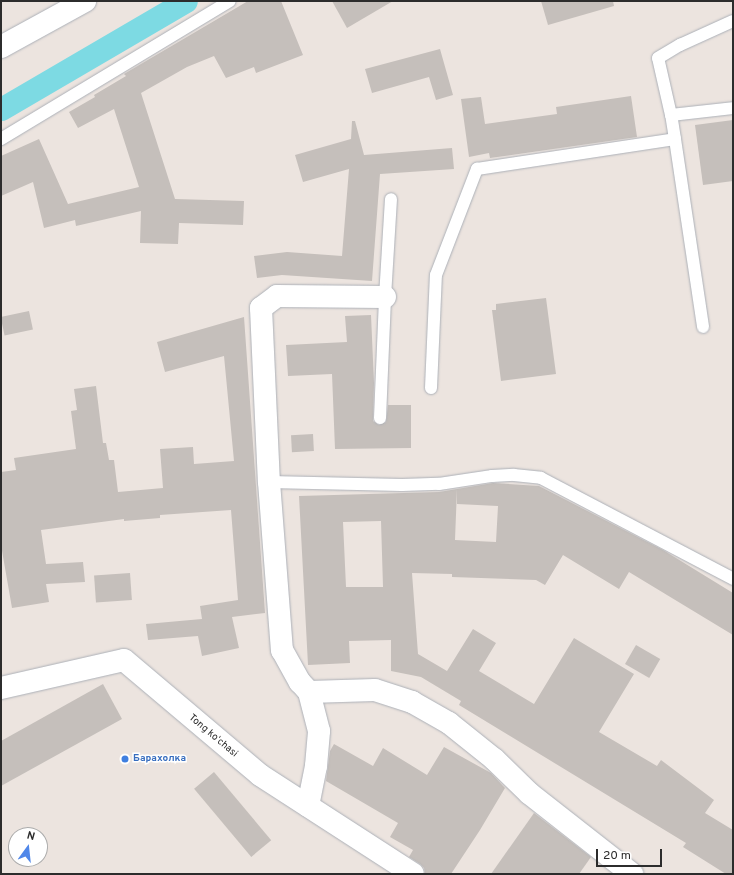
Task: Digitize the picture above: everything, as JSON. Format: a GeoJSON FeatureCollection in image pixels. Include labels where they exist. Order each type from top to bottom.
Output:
{"type":"FeatureCollection","features":[{"type":"Feature","properties":{"kind":"street"},"geometry":{"type":"LineString","coordinates":[[1,47],[84,1]]}},
{"type":"Feature","properties":{"kind":"street"},"geometry":{"type":"LineString","coordinates":[[308,806],[316,766],[320,731],[308,692],[300,682],[282,650],[269,482],[261,308],[277,296],[385,297]]}},
{"type":"Feature","properties":{"kind":"street","name":"Tong koʻchasi"},"geometry":{"type":"LineString","coordinates":[[1,688],[124,660],[260,775],[413,874]]}},
{"type":"Feature","properties":{"kind":"street"},"geometry":{"type":"LineString","coordinates":[[308,692],[375,690],[412,702],[449,723],[494,759],[530,794],[622,871]]}},
{"type":"Feature","properties":{"kind":"lane"},"geometry":{"type":"LineString","coordinates":[[1,139],[230,1]]}},
{"type":"Feature","properties":{"kind":"lane"},"geometry":{"type":"LineString","coordinates":[[703,327],[671,116],[658,58],[680,45],[733,21]]}},
{"type":"Feature","properties":{"kind":"lane"},"geometry":{"type":"LineString","coordinates":[[671,116],[733,108]]}},
{"type":"Feature","properties":{"kind":"lane"},"geometry":{"type":"LineString","coordinates":[[431,388],[436,275],[477,169],[674,139]]}},
{"type":"Feature","properties":{"kind":"lane"},"geometry":{"type":"LineString","coordinates":[[380,418],[391,199]]}},
{"type":"Feature","properties":{"kind":"lane"},"geometry":{"type":"LineString","coordinates":[[269,482],[402,485],[439,484],[492,476],[514,475],[541,478],[733,579]]}},
{"type":"Feature","properties":{"kind":"building"},"geometry":{"type":"Polygon","coordinates":[[[248,1],[281,1],[303,55],[256,73],[254,67],[226,78],[214,56],[187,67],[141,93],[175,199],[244,201],[243,225],[179,223],[178,244],[140,243],[141,211],[76,226],[75,220],[44,228],[33,182],[1,196],[1,156],[39,139],[68,204],[139,187],[114,109],[78,128],[69,112],[95,97],[94,95],[126,76],[124,74],[248,1]]]}},
{"type":"Feature","properties":{"kind":"building"},"geometry":{"type":"Polygon","coordinates":[[[332,1],[393,1],[347,28],[332,1]]]}},
{"type":"Feature","properties":{"kind":"building"},"geometry":{"type":"Polygon","coordinates":[[[541,1],[613,1],[614,6],[548,25],[541,1]]]}},
{"type":"Feature","properties":{"kind":"building"},"geometry":{"type":"Polygon","coordinates":[[[440,49],[453,95],[436,100],[429,77],[372,93],[365,69],[440,49]]]}},
{"type":"Feature","properties":{"kind":"building"},"geometry":{"type":"Polygon","coordinates":[[[631,96],[637,137],[490,158],[489,153],[469,157],[461,99],[481,97],[485,124],[557,114],[556,107],[631,96]]]}},
{"type":"Feature","properties":{"kind":"building"},"geometry":{"type":"Polygon","coordinates":[[[733,120],[733,181],[703,185],[695,125],[733,120]]]}},
{"type":"Feature","properties":{"kind":"building"},"geometry":{"type":"Polygon","coordinates":[[[352,121],[355,121],[364,155],[452,148],[454,169],[380,174],[372,281],[282,275],[257,278],[254,256],[287,252],[342,256],[349,169],[303,182],[295,155],[351,139],[352,121]]]}},
{"type":"Feature","properties":{"kind":"building"},"geometry":{"type":"Polygon","coordinates":[[[546,298],[556,374],[501,381],[492,310],[496,310],[496,304],[546,298]]]}},
{"type":"Feature","properties":{"kind":"building"},"geometry":{"type":"Polygon","coordinates":[[[29,311],[33,330],[5,336],[1,317],[29,311]]]}},
{"type":"Feature","properties":{"kind":"building"},"geometry":{"type":"Polygon","coordinates":[[[371,315],[374,383],[373,421],[379,425],[386,422],[388,405],[411,405],[411,448],[335,449],[332,374],[288,376],[286,345],[347,342],[345,316],[371,315]]]}},
{"type":"Feature","properties":{"kind":"building"},"geometry":{"type":"Polygon","coordinates":[[[244,317],[265,613],[232,617],[239,648],[202,656],[198,636],[148,640],[146,624],[202,619],[200,606],[238,600],[231,510],[160,515],[160,518],[124,521],[124,519],[41,530],[46,564],[83,562],[85,582],[46,584],[49,602],[12,608],[1,545],[1,472],[16,470],[14,458],[76,449],[71,411],[77,410],[74,389],[96,386],[103,443],[106,443],[109,460],[114,460],[118,492],[163,488],[160,449],[193,447],[194,464],[234,461],[224,356],[165,372],[157,342],[244,317]]]}},
{"type":"Feature","properties":{"kind":"building"},"geometry":{"type":"Polygon","coordinates":[[[313,434],[314,451],[292,452],[291,435],[313,434]]]}},
{"type":"Feature","properties":{"kind":"building"},"geometry":{"type":"Polygon","coordinates":[[[493,483],[539,486],[663,550],[733,593],[733,635],[629,572],[619,589],[563,555],[545,585],[536,580],[452,577],[452,574],[412,573],[418,654],[447,671],[473,629],[496,643],[479,671],[534,704],[574,638],[634,674],[599,732],[657,766],[661,760],[714,800],[705,813],[733,830],[733,874],[726,874],[683,847],[686,843],[459,705],[461,701],[421,677],[391,671],[391,640],[349,641],[350,663],[308,665],[299,496],[439,492],[457,489],[493,483]],[[457,489],[455,540],[496,542],[498,506],[457,504],[457,489]],[[381,521],[343,522],[346,587],[383,587],[381,521]]]}},
{"type":"Feature","properties":{"kind":"building"},"geometry":{"type":"Polygon","coordinates":[[[130,573],[132,600],[96,602],[94,576],[130,573]]]}},
{"type":"Feature","properties":{"kind":"building"},"geometry":{"type":"Polygon","coordinates":[[[636,645],[660,659],[649,678],[625,664],[636,645]]]}},
{"type":"Feature","properties":{"kind":"building"},"geometry":{"type":"Polygon","coordinates":[[[103,684],[122,719],[1,786],[1,741],[103,684]]]}},
{"type":"Feature","properties":{"kind":"building"},"geometry":{"type":"Polygon","coordinates":[[[334,744],[373,766],[383,748],[427,775],[444,747],[491,773],[505,788],[451,874],[425,874],[424,868],[409,857],[413,850],[390,837],[398,823],[326,781],[330,751],[334,744]]]}},
{"type":"Feature","properties":{"kind":"building"},"geometry":{"type":"Polygon","coordinates":[[[214,772],[271,840],[251,857],[194,789],[214,772]]]}},
{"type":"Feature","properties":{"kind":"building"},"geometry":{"type":"Polygon","coordinates":[[[534,813],[591,857],[579,874],[491,874],[534,813]]]}},
{"type":"Feature","properties":{"kind":"waterway"},"geometry":{"type":"LineString","coordinates":[[1,109],[186,1]]}},
{"type":"Feature","properties":{"kind":"place","name":"Барахолка"},"geometry":{"type":"Point","coordinates":[125,759]}}]}
